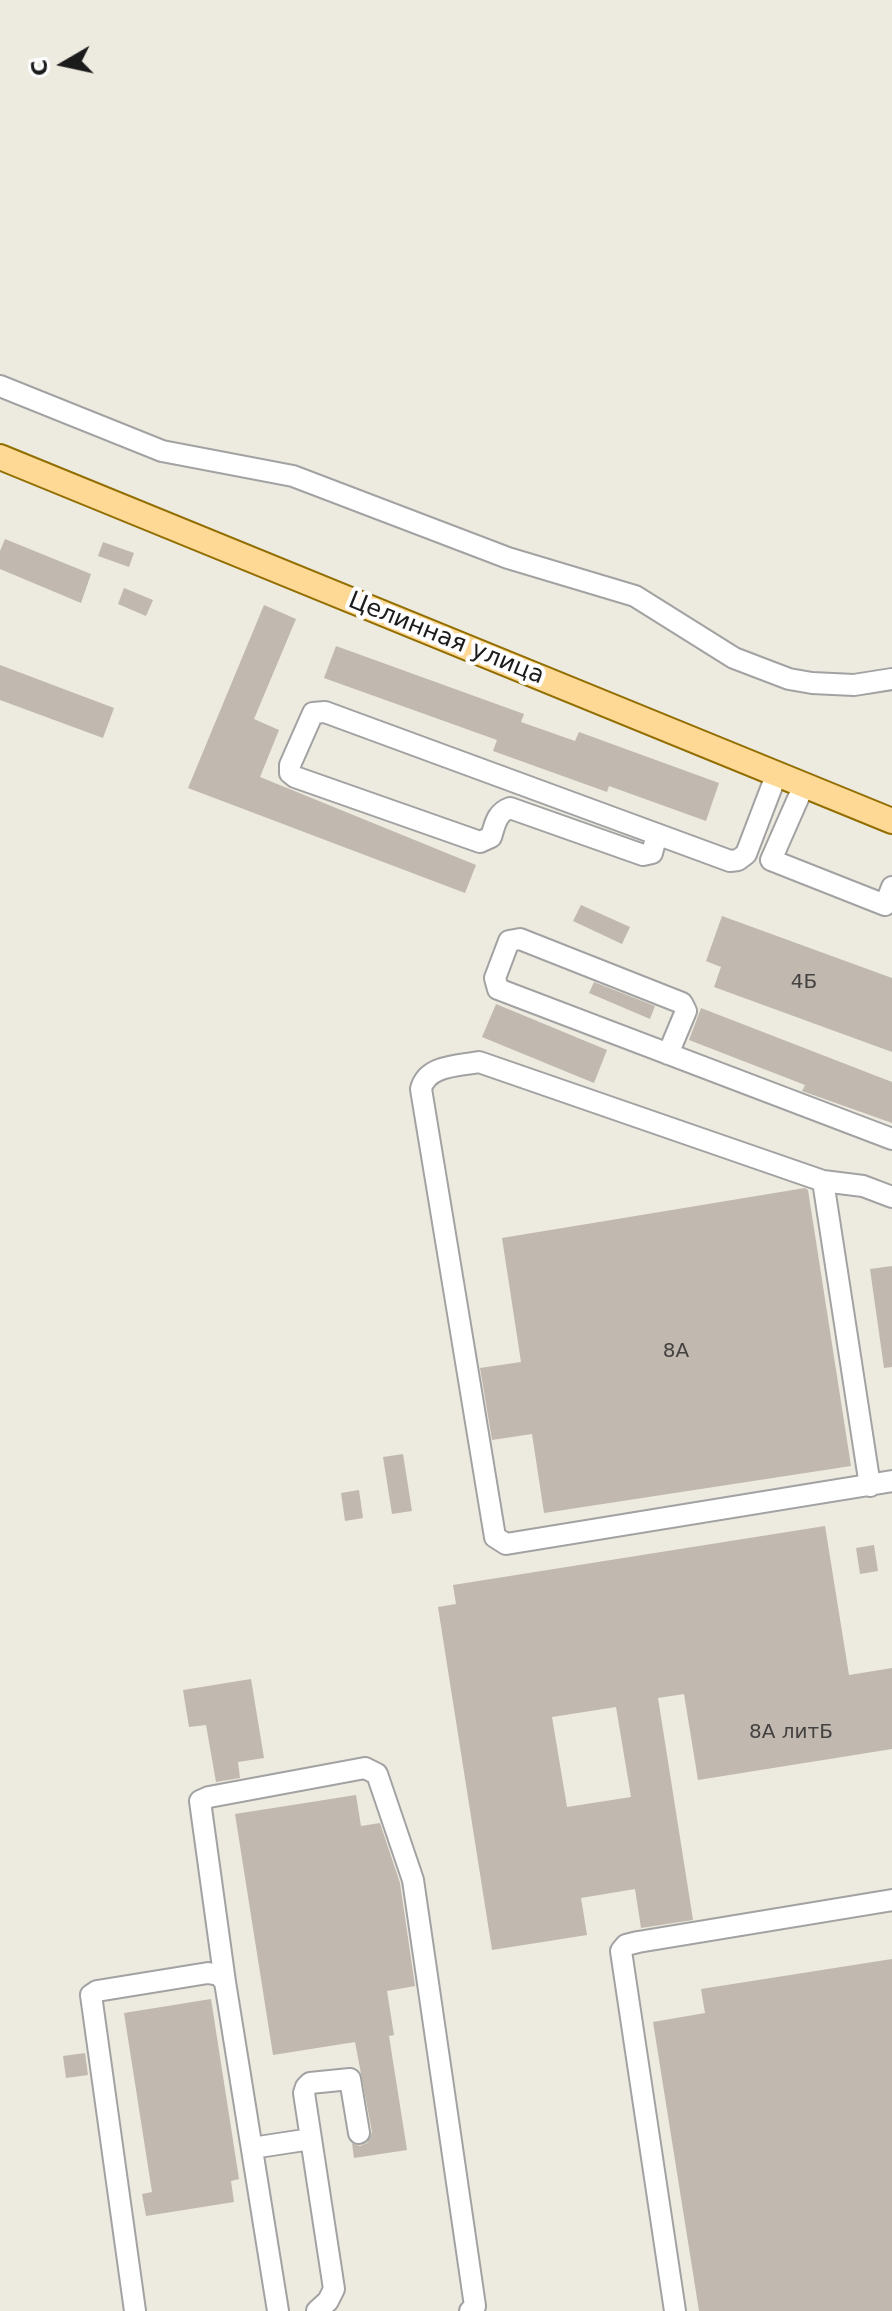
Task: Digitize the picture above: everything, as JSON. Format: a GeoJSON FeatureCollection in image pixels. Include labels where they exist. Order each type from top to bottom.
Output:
{"type":"FeatureCollection","features":[{"type":"Feature","properties":{"kind":"main road","name":"Целинная улица"},"geometry":{"type":"LineString","coordinates":[[0,457],[892,821]]}},
{"type":"Feature","properties":{"kind":"lane"},"geometry":{"type":"LineString","coordinates":[[0,386],[162,451],[293,476],[508,558],[635,596],[734,658],[789,679],[854,685],[892,679]]}},
{"type":"Feature","properties":{"kind":"lane"},"geometry":{"type":"LineString","coordinates":[[657,834],[652,853],[643,855],[510,808],[498,817],[491,837],[480,842],[295,777],[290,773],[290,765],[313,713],[325,712],[657,834],[730,861],[746,854],[777,773]]}},
{"type":"Feature","properties":{"kind":"lane"},"geometry":{"type":"LineString","coordinates":[[804,785],[771,860],[885,905],[892,887]]}},
{"type":"Feature","properties":{"kind":"lane"},"geometry":{"type":"LineString","coordinates":[[668,1054],[686,1011],[682,1003],[520,939],[509,941],[495,978],[498,989],[668,1054],[892,1139]]}},
{"type":"Feature","properties":{"kind":"lane"},"geometry":{"type":"LineString","coordinates":[[892,1197],[863,1186],[823,1181],[479,1062],[433,1071],[422,1083],[495,1537],[506,1544],[892,1481]]}},
{"type":"Feature","properties":{"kind":"lane"},"geometry":{"type":"LineString","coordinates":[[823,1181],[870,1486]]}},
{"type":"Feature","properties":{"kind":"lane"},"geometry":{"type":"LineString","coordinates":[[278,2311],[225,1982],[200,1801],[365,1768],[377,1774],[413,1880],[475,2306],[470,2311]]}},
{"type":"Feature","properties":{"kind":"lane"},"geometry":{"type":"LineString","coordinates":[[675,2311],[621,1951],[626,1945],[638,1942],[892,1900]]}},
{"type":"Feature","properties":{"kind":"lane"},"geometry":{"type":"LineString","coordinates":[[135,2311],[91,1995],[106,1989],[208,1973],[219,1975],[225,1982]]}},
{"type":"Feature","properties":{"kind":"lane"},"geometry":{"type":"LineString","coordinates":[[317,2311],[328,2301],[334,2289],[306,2087],[310,2083],[350,2079],[359,2133]]}},
{"type":"Feature","properties":{"kind":"lane"},"geometry":{"type":"LineString","coordinates":[[252,2148],[311,2139]]}},
{"type":"Feature","properties":{"kind":"building"},"geometry":{"type":"Polygon","coordinates":[[[5,539],[91,574],[81,603],[0,569],[0,551],[5,539]]]}},
{"type":"Feature","properties":{"kind":"building"},"geometry":{"type":"Polygon","coordinates":[[[103,542],[134,553],[129,567],[98,556],[103,542]]]}},
{"type":"Feature","properties":{"kind":"building"},"geometry":{"type":"Polygon","coordinates":[[[124,588],[153,600],[146,616],[118,604],[124,588]]]}},
{"type":"Feature","properties":{"kind":"building"},"geometry":{"type":"Polygon","coordinates":[[[264,605],[296,619],[254,719],[279,730],[260,777],[476,865],[465,893],[188,788],[264,605]]]}},
{"type":"Feature","properties":{"kind":"building"},"geometry":{"type":"Polygon","coordinates":[[[336,646],[524,714],[521,722],[575,741],[579,732],[719,783],[706,821],[609,786],[607,792],[493,751],[497,740],[324,678],[336,646]]]}},
{"type":"Feature","properties":{"kind":"building"},"geometry":{"type":"Polygon","coordinates":[[[0,665],[114,708],[103,738],[0,700],[0,665]]]}},
{"type":"Feature","properties":{"kind":"building"},"geometry":{"type":"Polygon","coordinates":[[[581,905],[630,927],[622,944],[573,921],[581,905]]]}},
{"type":"Feature","properties":{"kind":"building"},"geometry":{"type":"Polygon","coordinates":[[[722,916],[892,978],[892,1052],[714,987],[721,967],[706,961],[722,916]]]}},
{"type":"Feature","properties":{"kind":"building"},"geometry":{"type":"Polygon","coordinates":[[[594,982],[655,1006],[650,1019],[589,993],[594,982]]]}},
{"type":"Feature","properties":{"kind":"building"},"geometry":{"type":"Polygon","coordinates":[[[496,1004],[607,1050],[594,1083],[482,1037],[496,1004]]]}},
{"type":"Feature","properties":{"kind":"building"},"geometry":{"type":"Polygon","coordinates":[[[701,1008],[892,1082],[892,1123],[802,1091],[805,1085],[689,1040],[701,1008]]]}},
{"type":"Feature","properties":{"kind":"building"},"geometry":{"type":"Polygon","coordinates":[[[805,1188],[808,1190],[851,1466],[544,1513],[532,1434],[492,1440],[480,1368],[521,1362],[502,1238],[805,1188]]]}},
{"type":"Feature","properties":{"kind":"building"},"geometry":{"type":"Polygon","coordinates":[[[892,1266],[892,1367],[884,1368],[870,1269],[892,1266]]]}},
{"type":"Feature","properties":{"kind":"building"},"geometry":{"type":"Polygon","coordinates":[[[403,1454],[412,1511],[392,1514],[383,1457],[403,1454]]]}},
{"type":"Feature","properties":{"kind":"building"},"geometry":{"type":"Polygon","coordinates":[[[359,1490],[363,1518],[345,1521],[341,1493],[359,1490]]]}},
{"type":"Feature","properties":{"kind":"building"},"geometry":{"type":"Polygon","coordinates":[[[825,1526],[849,1675],[892,1668],[892,1749],[698,1780],[684,1694],[658,1698],[693,1920],[641,1928],[635,1889],[581,1898],[587,1935],[492,1950],[438,1607],[456,1604],[453,1585],[825,1526]],[[616,1707],[552,1717],[567,1807],[631,1797],[616,1707]]]}},
{"type":"Feature","properties":{"kind":"building"},"geometry":{"type":"Polygon","coordinates":[[[874,1545],[878,1571],[860,1574],[856,1548],[874,1545]]]}},
{"type":"Feature","properties":{"kind":"building"},"geometry":{"type":"Polygon","coordinates":[[[251,1679],[264,1758],[238,1762],[240,1778],[216,1782],[206,1725],[189,1727],[183,1690],[251,1679]]]}},
{"type":"Feature","properties":{"kind":"building"},"geometry":{"type":"Polygon","coordinates":[[[356,1795],[361,1826],[380,1823],[400,1883],[415,1986],[387,1991],[394,2035],[389,2036],[407,2150],[354,2158],[352,2143],[360,2146],[367,2143],[372,2132],[355,2042],[273,2055],[235,1814],[356,1795]]]}},
{"type":"Feature","properties":{"kind":"building"},"geometry":{"type":"Polygon","coordinates":[[[892,1959],[892,2311],[699,2311],[653,2022],[705,2013],[701,1989],[892,1959]]]}},
{"type":"Feature","properties":{"kind":"building"},"geometry":{"type":"Polygon","coordinates":[[[211,1999],[239,2179],[231,2181],[234,2202],[146,2216],[142,2194],[152,2192],[124,2013],[211,1999]]]}},
{"type":"Feature","properties":{"kind":"building"},"geometry":{"type":"Polygon","coordinates":[[[85,2053],[88,2075],[66,2078],[63,2056],[85,2053]]]}}]}
